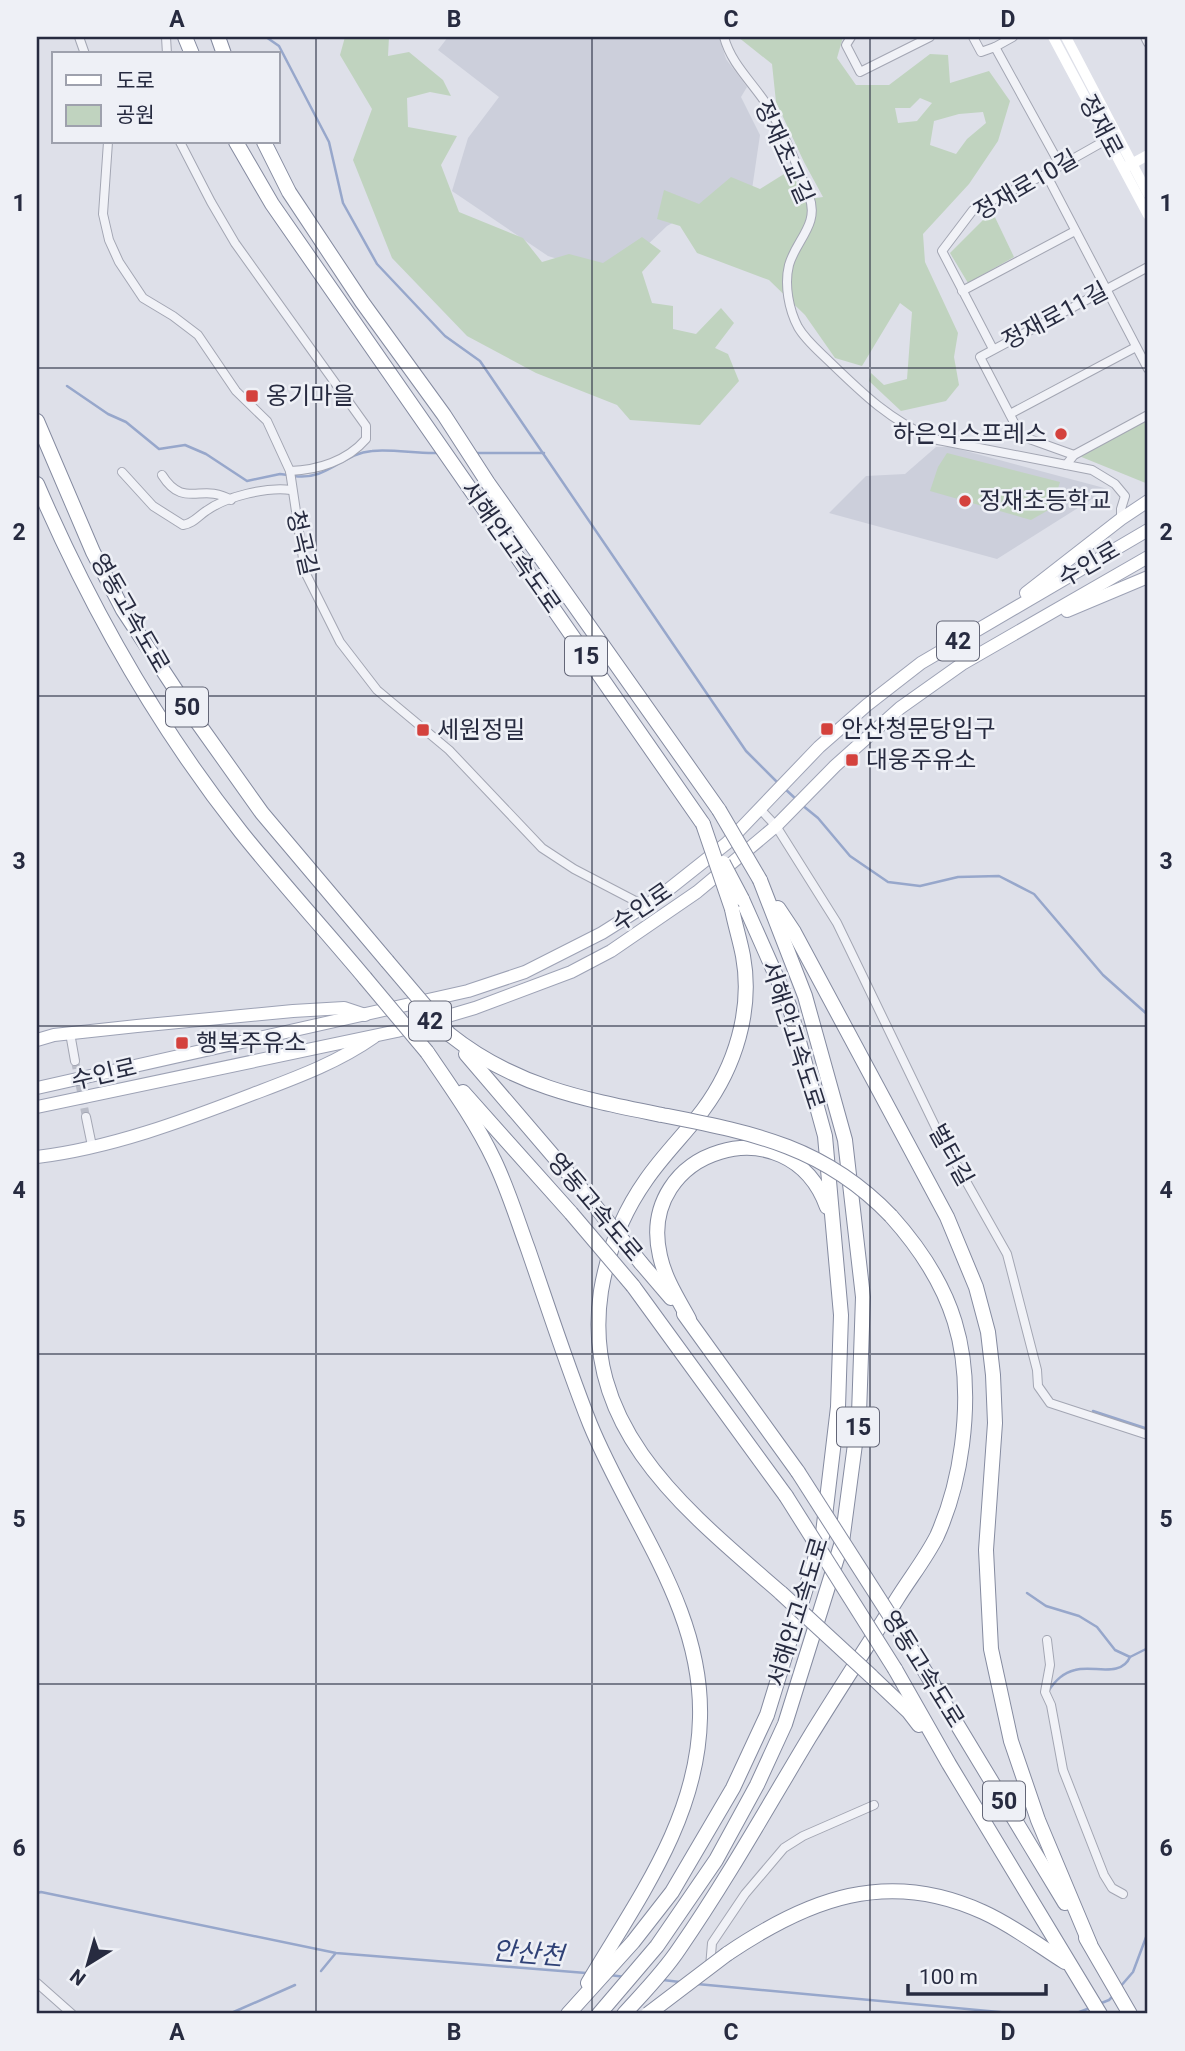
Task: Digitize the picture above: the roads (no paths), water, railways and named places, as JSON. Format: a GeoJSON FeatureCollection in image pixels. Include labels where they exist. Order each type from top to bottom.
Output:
{"type":"FeatureCollection","features":[{"type":"Feature","properties":{"kind":"highway","name":"서해안고속도로"},"geometry":{"type":"LineString","coordinates":[[237,144],[272,204],[703,824],[737,904],[789,1005],[825,1136],[841,1329],[838,1407],[823,1533],[782,1668],[761,1727],[733,1788],[672,1892],[633,1942],[570,2011]]}},
{"type":"Feature","properties":{"kind":"highway","name":"서해안고속도로"},"geometry":{"type":"LineString","coordinates":[[265,144],[289,192],[362,302],[444,415],[488,483],[719,810],[760,880],[805,996],[845,1140],[863,1297],[859,1414],[842,1542],[785,1724],[757,1785],[716,1860],[657,1946],[599,2014]]}},
{"type":"Feature","properties":{"kind":"highway","name":"영동고속도로"},"geometry":{"type":"LineString","coordinates":[[37,421],[93,552],[123,610],[193,716],[262,813],[579,1186],[689,1320],[798,1472],[917,1658],[1130,2014]]}},
{"type":"Feature","properties":{"kind":"highway","name":"영동고속도로"},"geometry":{"type":"LineString","coordinates":[[37,484],[73,563],[167,729],[241,831],[427,1052],[633,1286],[786,1496],[894,1669],[1100,2014]]}},
{"type":"Feature","properties":{"kind":"highway"},"geometry":{"type":"LineString","coordinates":[[760,880],[794,932],[947,1217],[976,1287],[988,1332],[995,1423],[986,1549],[991,1649],[1011,1741],[1038,1820],[1090,1944]]}},
{"type":"Feature","properties":{"kind":"highway"},"geometry":{"type":"LineString","coordinates":[[737,904],[745,982],[743,1017],[734,1052],[711,1098],[647,1178],[622,1218],[606,1265],[598,1310],[598,1337],[607,1386],[629,1437],[643,1460],[694,1515],[909,1712],[949,1765]]}},
{"type":"Feature","properties":{"kind":"highway"},"geometry":{"type":"LineString","coordinates":[[449,1034],[482,1058],[533,1083],[576,1098],[745,1133],[802,1152],[846,1176],[891,1216],[915,1244],[937,1278],[954,1318],[963,1351],[966,1410],[959,1465],[936,1539],[679,1950],[624,2014]]}},
{"type":"Feature","properties":{"kind":"highway"},"geometry":{"type":"LineString","coordinates":[[427,1052],[467,1112],[493,1158],[591,1426],[665,1572],[692,1646],[699,1684],[701,1720],[689,1793],[676,1829],[660,1864],[570,2011]]}},
{"type":"Feature","properties":{"kind":"highway"},"geometry":{"type":"LineString","coordinates":[[689,1320],[663,1267],[657,1223],[673,1184],[697,1161],[728,1148],[755,1148],[777,1153],[799,1166],[814,1182],[833,1223]]}},
{"type":"Feature","properties":{"kind":"highway"},"geometry":{"type":"LineString","coordinates":[[648,2014],[727,1954],[779,1921],[827,1900],[880,1891],[936,1897],[982,1911],[1069,1964]]}},
{"type":"Feature","properties":{"kind":"main road"},"geometry":{"type":"LineString","coordinates":[[988,623],[1148,501]]}},
{"type":"Feature","properties":{"kind":"main road","name":"수인로"},"geometry":{"type":"LineString","coordinates":[[37,1088],[468,991],[525,972],[602,933],[690,874],[727,843],[819,747],[921,663],[1148,530]]}},
{"type":"Feature","properties":{"kind":"main road","name":"수인로"},"geometry":{"type":"LineString","coordinates":[[37,1107],[379,1034],[475,1008],[571,972],[611,951],[696,892],[780,821],[835,766],[900,708],[962,664],[1148,557]]}},
{"type":"Feature","properties":{"kind":"main road"},"geometry":{"type":"LineString","coordinates":[[1030,624],[1148,577]]}},
{"type":"Feature","properties":{"kind":"main road"},"geometry":{"type":"LineString","coordinates":[[37,1040],[70,1033],[293,1011],[344,1008],[365,1015]]}},
{"type":"Feature","properties":{"kind":"main road"},"geometry":{"type":"LineString","coordinates":[[37,1157],[166,1127],[298,1077],[352,1053],[379,1034]]}},
{"type":"Feature","properties":{"kind":"street","name":"정재초교길"},"geometry":{"type":"LineString","coordinates":[[724,37],[733,62],[772,113],[811,199],[812,222],[789,265],[788,296],[799,330],[874,405],[912,430],[933,439],[1092,470],[1115,484],[1125,496],[1121,519]]}},
{"type":"Feature","properties":{"kind":"street"},"geometry":{"type":"LineString","coordinates":[[851,37],[846,45],[860,72],[930,37]]}},
{"type":"Feature","properties":{"kind":"street"},"geometry":{"type":"LineString","coordinates":[[973,37],[981,52],[1013,37]]}},
{"type":"Feature","properties":{"kind":"street","name":"정재로"},"geometry":{"type":"LineString","coordinates":[[1053,37],[1108,139],[1148,194]]}},
{"type":"Feature","properties":{"kind":"street","name":"정재로"},"geometry":{"type":"LineString","coordinates":[[1066,37],[1128,166],[1148,215]]}},
{"type":"Feature","properties":{"kind":"street"},"geometry":{"type":"LineString","coordinates":[[1145,37],[1148,43]]}},
{"type":"Feature","properties":{"kind":"street"},"geometry":{"type":"LineString","coordinates":[[996,47],[1060,165]]}},
{"type":"Feature","properties":{"kind":"street","name":"정재로10길"},"geometry":{"type":"LineString","coordinates":[[993,349],[942,251],[973,210],[1046,174],[1108,139]]}},
{"type":"Feature","properties":{"kind":"street","name":"청곡길"},"geometry":{"type":"LineString","coordinates":[[108,144],[103,214],[109,240],[143,298],[198,335],[236,391],[267,421],[289,471],[305,572],[340,642],[377,690],[449,750],[542,848],[566,864],[645,906]]}},
{"type":"Feature","properties":{"kind":"street"},"geometry":{"type":"LineString","coordinates":[[181,144],[235,243],[366,426],[366,439],[350,453],[328,465],[289,471]]}},
{"type":"Feature","properties":{"kind":"street"},"geometry":{"type":"LineString","coordinates":[[1128,166],[1148,155]]}},
{"type":"Feature","properties":{"kind":"street"},"geometry":{"type":"LineString","coordinates":[[1046,174],[1148,369]]}},
{"type":"Feature","properties":{"kind":"street"},"geometry":{"type":"LineString","coordinates":[[962,291],[1075,231]]}},
{"type":"Feature","properties":{"kind":"street","name":"정재로11길"},"geometry":{"type":"LineString","coordinates":[[1074,455],[1021,436],[980,357],[1148,267]]}},
{"type":"Feature","properties":{"kind":"street"},"geometry":{"type":"LineString","coordinates":[[1010,414],[1136,347]]}},
{"type":"Feature","properties":{"kind":"street"},"geometry":{"type":"LineString","coordinates":[[1066,465],[1074,455],[1148,415]]}},
{"type":"Feature","properties":{"kind":"street"},"geometry":{"type":"LineString","coordinates":[[122,472],[153,506],[183,525],[195,521],[210,508],[231,500],[266,489],[291,491]]}},
{"type":"Feature","properties":{"kind":"street"},"geometry":{"type":"LineString","coordinates":[[162,475],[170,486],[182,493],[210,492],[231,500]]}},
{"type":"Feature","properties":{"kind":"street","name":"벌터길"},"geometry":{"type":"LineString","coordinates":[[764,804],[780,821],[836,923],[936,1128],[1007,1254],[1037,1370],[1038,1387],[1050,1403],[1148,1435]]}},
{"type":"Feature","properties":{"kind":"street"},"geometry":{"type":"LineString","coordinates":[[70,1033],[75,1061]]}},
{"type":"Feature","properties":{"kind":"street"},"geometry":{"type":"LineString","coordinates":[[86,1117],[92,1146]]}},
{"type":"Feature","properties":{"kind":"street"},"geometry":{"type":"LineString","coordinates":[[1047,1640],[1050,1665],[1045,1692],[1051,1705],[1063,1770],[1104,1875],[1112,1888],[1123,1894]]}},
{"type":"Feature","properties":{"kind":"street"},"geometry":{"type":"LineString","coordinates":[[710,1970],[712,1943],[745,1894],[784,1848],[803,1836],[874,1805]]}},
{"type":"Feature","properties":{"kind":"street"},"geometry":{"type":"LineString","coordinates":[[37,1983],[72,2014]]}},
{"type":"Feature","properties":{"kind":"waterway"},"geometry":{"type":"LineString","coordinates":[[266,37],[279,46],[329,142],[343,203],[377,264],[445,336],[480,361],[746,751],[779,784]]}},
{"type":"Feature","properties":{"kind":"waterway"},"geometry":{"type":"LineString","coordinates":[[67,386],[108,414],[126,422],[159,449],[185,445],[206,454],[247,481],[280,474],[288,475]]}},
{"type":"Feature","properties":{"kind":"waterway"},"geometry":{"type":"LineString","coordinates":[[294,476],[326,471],[352,456],[372,451],[439,453]]}},
{"type":"Feature","properties":{"kind":"waterway"},"geometry":{"type":"LineString","coordinates":[[474,453],[544,453]]}},
{"type":"Feature","properties":{"kind":"waterway"},"geometry":{"type":"LineString","coordinates":[[784,788],[797,800]]}},
{"type":"Feature","properties":{"kind":"waterway"},"geometry":{"type":"LineString","coordinates":[[802,805],[818,818],[850,856],[888,882],[920,886],[958,877],[999,876],[1034,894],[1103,975],[1148,1015]]}},
{"type":"Feature","properties":{"kind":"waterway"},"geometry":{"type":"LineString","coordinates":[[1093,1411],[1148,1429]]}},
{"type":"Feature","properties":{"kind":"waterway"},"geometry":{"type":"LineString","coordinates":[[1027,1593],[1046,1606],[1079,1616],[1097,1627],[1115,1650],[1130,1657],[1148,1648]]}},
{"type":"Feature","properties":{"kind":"waterway"},"geometry":{"type":"LineString","coordinates":[[1049,1690],[1060,1677],[1071,1671],[1113,1669],[1126,1663],[1130,1657]]}},
{"type":"Feature","properties":{"kind":"waterway","name":"안산천"},"geometry":{"type":"LineString","coordinates":[[37,1893],[336,1953],[586,1973]]}},
{"type":"Feature","properties":{"kind":"waterway","name":"안산천"},"geometry":{"type":"LineString","coordinates":[[1120,1987],[1133,1972],[1148,1932]]}},
{"type":"Feature","properties":{"kind":"waterway"},"geometry":{"type":"LineString","coordinates":[[321,1971],[335,1954]]}},
{"type":"Feature","properties":{"kind":"waterway","name":"안산천"},"geometry":{"type":"LineString","coordinates":[[610,1975],[625,1977]]}},
{"type":"Feature","properties":{"kind":"waterway","name":"안산천"},"geometry":{"type":"LineString","coordinates":[[663,1980],[680,1982]]}},
{"type":"Feature","properties":{"kind":"waterway","name":"안산천"},"geometry":{"type":"LineString","coordinates":[[697,1984],[1020,2014]]}},
{"type":"Feature","properties":{"kind":"waterway"},"geometry":{"type":"LineString","coordinates":[[229,2014],[295,1985]]}},
{"type":"Feature","properties":{"kind":"waterway","name":"안산천"},"geometry":{"type":"LineString","coordinates":[[1099,2004],[1114,1995]]}},
{"type":"Feature","properties":{"kind":"waterway","name":"안산천"},"geometry":{"type":"LineString","coordinates":[[1074,2014],[1090,2008]]}},
{"type":"Feature","properties":{"kind":"tunnel"},"geometry":{"type":"LineString","coordinates":[[75,1061],[86,1117]]}},
{"type":"Feature","properties":{"kind":"place","name":"옹기마을"},"geometry":{"type":"Point","coordinates":[252,396]}},
{"type":"Feature","properties":{"kind":"place","name":"하은익스프레스"},"geometry":{"type":"Point","coordinates":[1061,434]}},
{"type":"Feature","properties":{"kind":"place","name":"정재초등학교"},"geometry":{"type":"Point","coordinates":[965,501]}},
{"type":"Feature","properties":{"kind":"place","name":"안산청문당입구"},"geometry":{"type":"Point","coordinates":[827,729]}},
{"type":"Feature","properties":{"kind":"place","name":"세원정밀"},"geometry":{"type":"Point","coordinates":[423,730]}},
{"type":"Feature","properties":{"kind":"place","name":"대웅주유소"},"geometry":{"type":"Point","coordinates":[852,760]}},
{"type":"Feature","properties":{"kind":"place","name":"행복주유소"},"geometry":{"type":"Point","coordinates":[182,1043]}}]}
